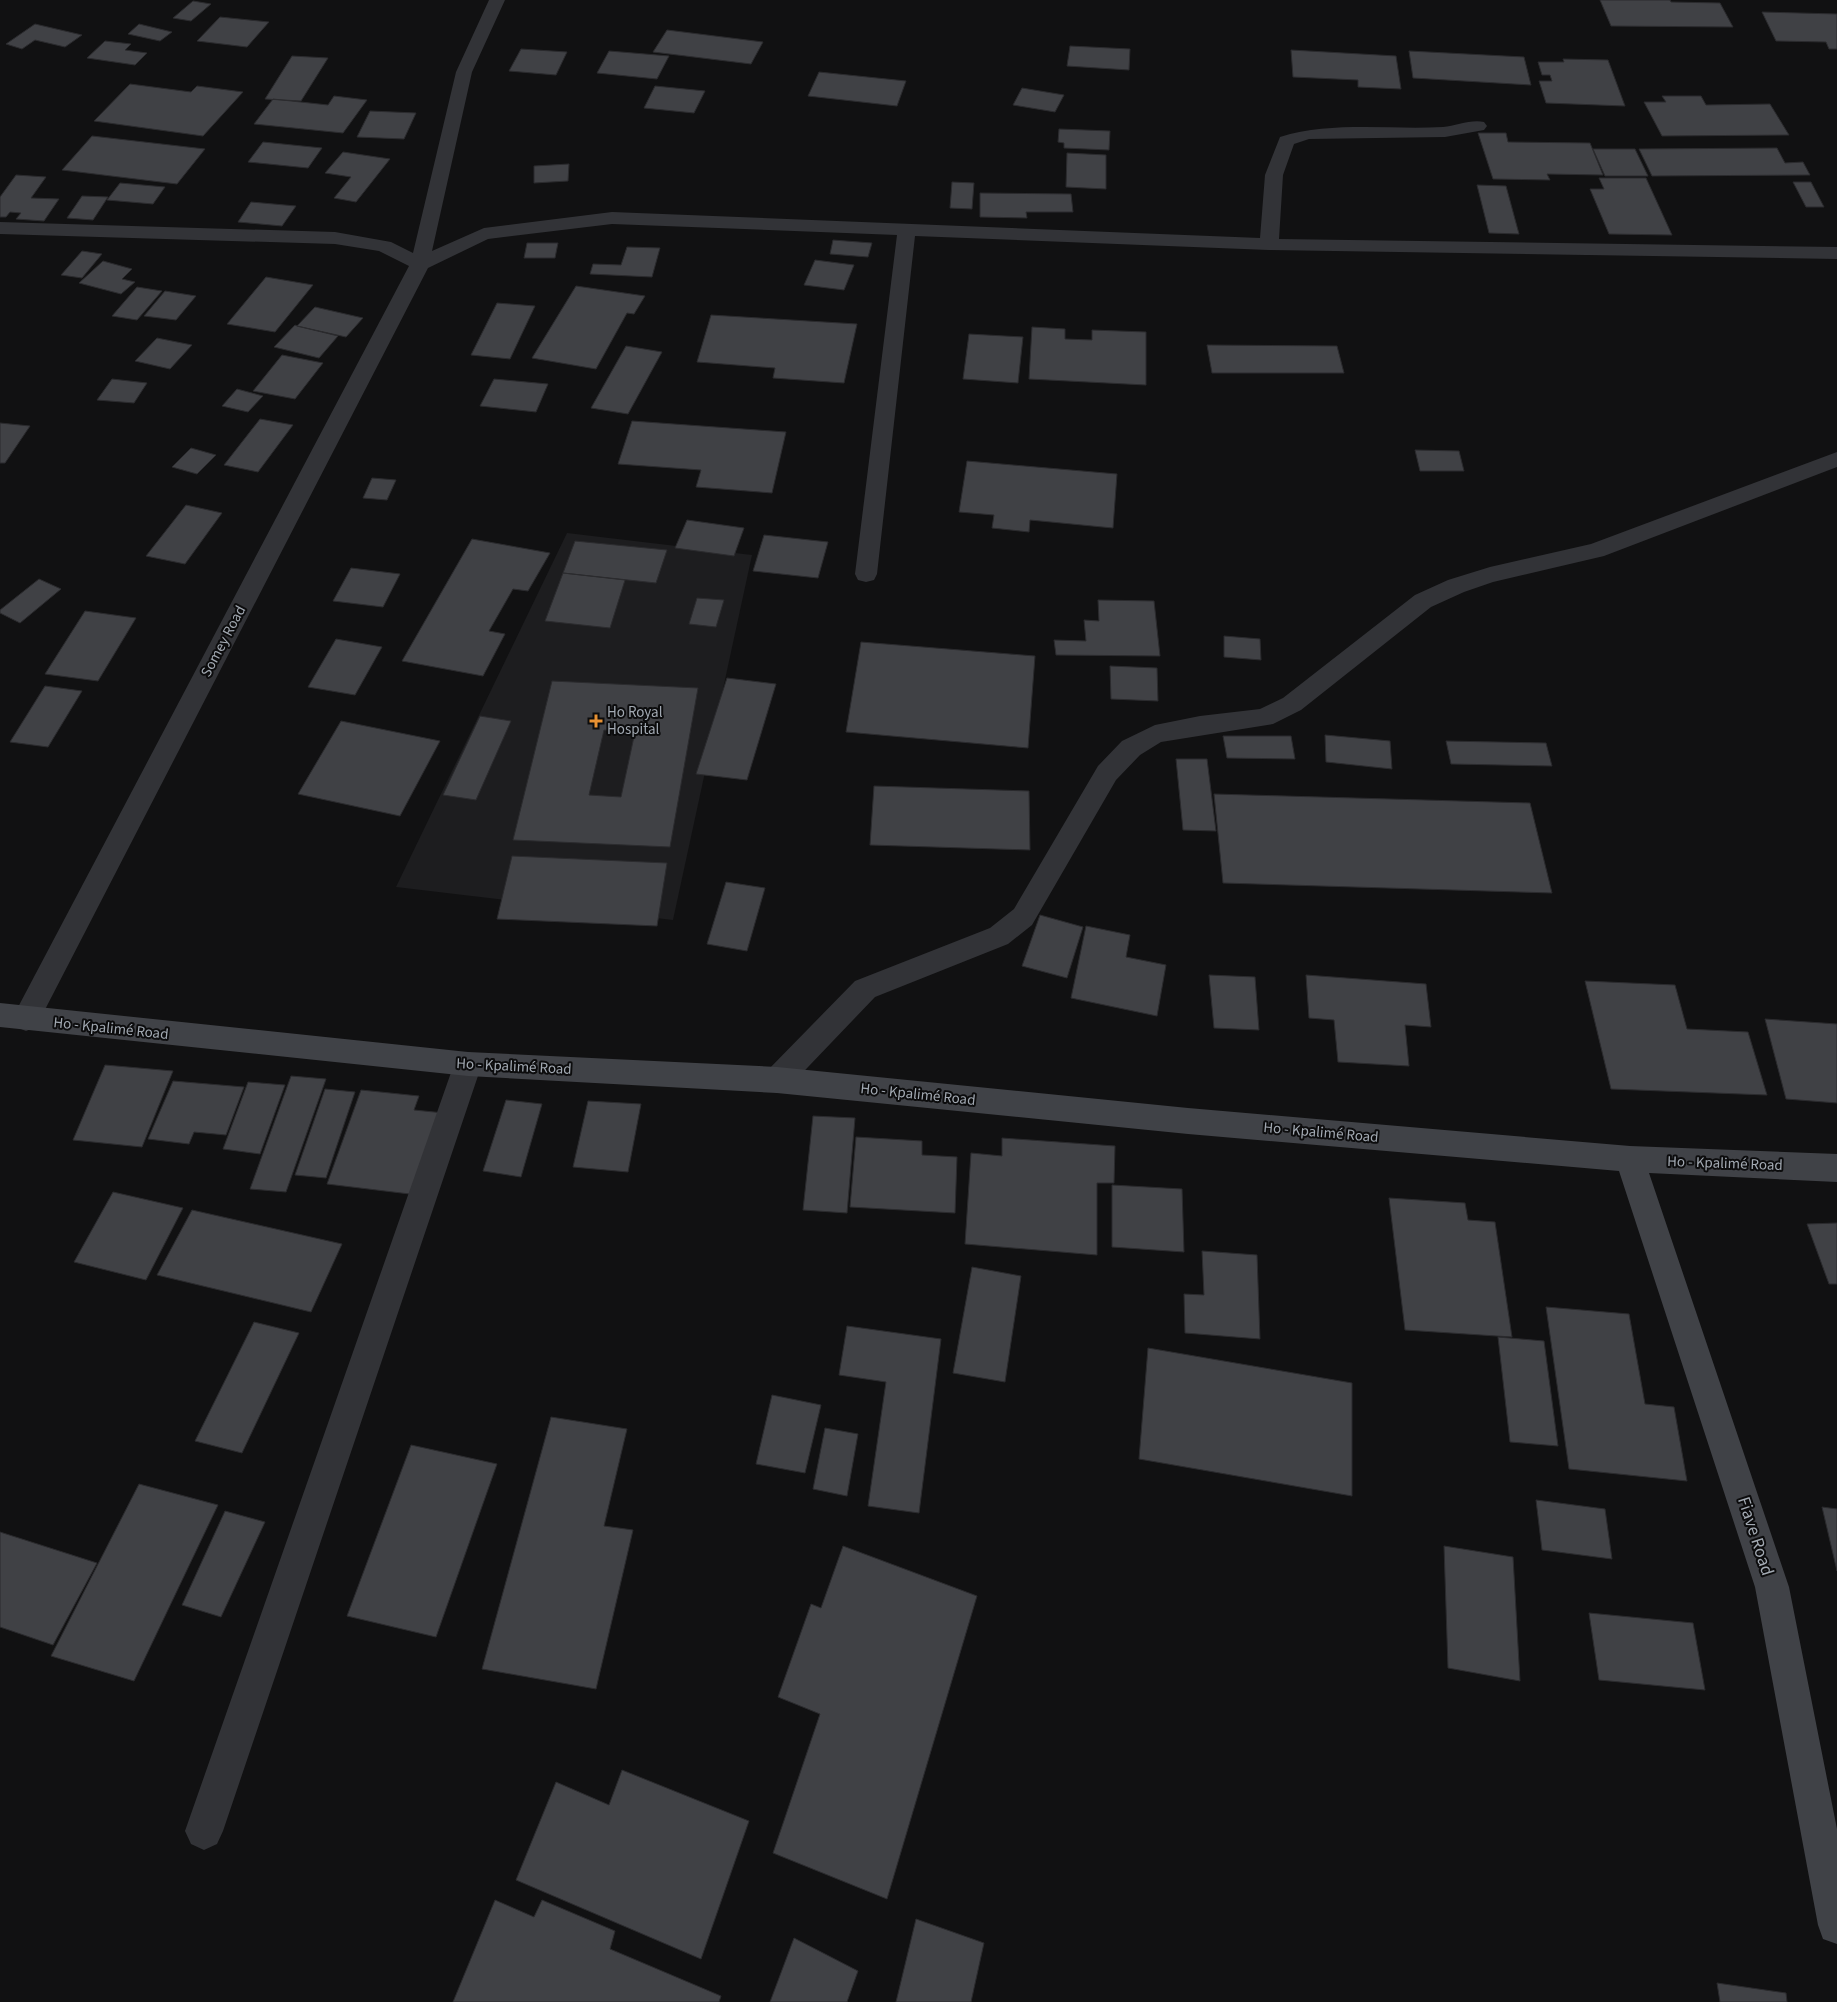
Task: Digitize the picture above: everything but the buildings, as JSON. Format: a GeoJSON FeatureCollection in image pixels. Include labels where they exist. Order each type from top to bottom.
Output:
{"type":"FeatureCollection","features":[{"type":"Feature","properties":{"kind":"main road","name":"Ho - Kpalimé Road"},"geometry":{"type":"LineString","coordinates":[[13,1017],[468,1064],[777,1080],[1188,1121],[1630,1159],[1837,1168]]}},
{"type":"Feature","properties":{"kind":"main road","name":"Fiave Road"},"geometry":{"type":"LineString","coordinates":[[1630,1159],[1772,1587],[1837,1925]]}},
{"type":"Feature","properties":{"kind":"street","name":"Somey Road"},"geometry":{"type":"LineString","coordinates":[[13,1017],[420,264],[464,72],[497,0]]}},
{"type":"Feature","properties":{"kind":"street"},"geometry":{"type":"LineString","coordinates":[[1270,244],[1274,176],[1286,141],[1308,134],[1445,132],[1478,126]]}},
{"type":"Feature","properties":{"kind":"street"},"geometry":{"type":"LineString","coordinates":[[0,228],[335,238],[384,246],[420,264],[484,234],[612,218],[907,228],[1270,244],[1837,253]]}},
{"type":"Feature","properties":{"kind":"street"},"geometry":{"type":"LineString","coordinates":[[866,574],[907,228]]}},
{"type":"Feature","properties":{"kind":"street"},"geometry":{"type":"LineString","coordinates":[[777,1080],[853,999],[865,990],[999,936],[1023,918],[1107,773],[1131,748],[1155,734],[1200,725],[1264,718],[1292,704],[1423,601],[1456,586],[1490,575],[1596,551],[1837,459]]}},
{"type":"Feature","properties":{"kind":"street"},"geometry":{"type":"LineString","coordinates":[[204,1831],[468,1064]]}},
{"type":"Feature","properties":{"kind":"shaded area","name":"Ho Royal Hospital"},"geometry":{"type":"Polygon","coordinates":[[[567,533],[752,555],[673,920],[396,887],[567,533]]]}},
{"type":"Feature","properties":{"kind":"place","name":"Ho Royal Hospital"},"geometry":{"type":"Point","coordinates":[596,721]}}]}
